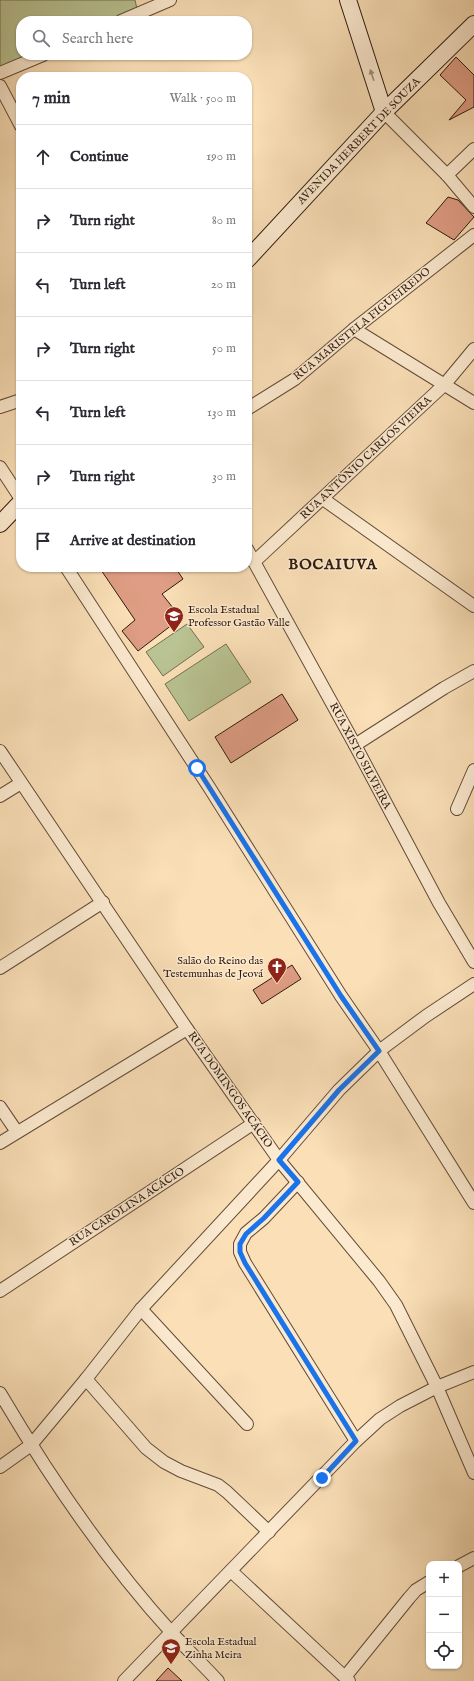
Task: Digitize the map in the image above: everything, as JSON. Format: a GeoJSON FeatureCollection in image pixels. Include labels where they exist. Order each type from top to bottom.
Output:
{"type":"FeatureCollection","features":[{"type":"Feature","properties":{"kind":"street"},"geometry":{"type":"LineString","coordinates":[[133,16],[170,0]]}},
{"type":"Feature","properties":{"kind":"street"},"geometry":{"type":"LineString","coordinates":[[348,0],[384,112],[447,174],[474,207]]}},
{"type":"Feature","properties":{"kind":"street","name":"AVENIDA HERBERT DE SOUZA"},"geometry":{"type":"LineString","coordinates":[[252,255],[384,112],[474,24]]}},
{"type":"Feature","properties":{"kind":"street"},"geometry":{"type":"LineString","coordinates":[[0,73],[31,60]]}},
{"type":"Feature","properties":{"kind":"street"},"geometry":{"type":"LineString","coordinates":[[0,86],[16,116]]}},
{"type":"Feature","properties":{"kind":"street"},"geometry":{"type":"LineString","coordinates":[[447,174],[474,149]]}},
{"type":"Feature","properties":{"kind":"street","name":"RUA MARISTELA FIGUEIREDO"},"geometry":{"type":"LineString","coordinates":[[252,406],[295,378],[354,329],[474,235]]}},
{"type":"Feature","properties":{"kind":"street"},"geometry":{"type":"LineString","coordinates":[[354,329],[474,403]]}},
{"type":"Feature","properties":{"kind":"street","name":"RUA ANTÔNIO CARLOS VIEIRA"},"geometry":{"type":"LineString","coordinates":[[254,562],[445,384],[474,349]]}},
{"type":"Feature","properties":{"kind":"street"},"geometry":{"type":"LineString","coordinates":[[0,408],[16,402]]}},
{"type":"Feature","properties":{"kind":"street"},"geometry":{"type":"LineString","coordinates":[[0,467],[16,492]]}},
{"type":"Feature","properties":{"kind":"street"},"geometry":{"type":"LineString","coordinates":[[323,499],[474,606]]}},
{"type":"Feature","properties":{"kind":"street"},"geometry":{"type":"LineString","coordinates":[[0,524],[16,506]]}},
{"type":"Feature","properties":{"kind":"street","name":"RUA XISTO SILVEIRA"},"geometry":{"type":"LineString","coordinates":[[252,558],[355,745],[439,903],[474,962]]}},
{"type":"Feature","properties":{"kind":"street"},"geometry":{"type":"LineString","coordinates":[[69,572],[209,787],[341,996],[379,1051],[474,1203]]}},
{"type":"Feature","properties":{"kind":"street"},"geometry":{"type":"LineString","coordinates":[[355,745],[474,671]]}},
{"type":"Feature","properties":{"kind":"street","name":"RUA DOMINGOS ACÁCIO"},"geometry":{"type":"LineString","coordinates":[[0,751],[187,1029],[279,1160],[379,1281],[396,1305],[437,1387],[474,1473]]}},
{"type":"Feature","properties":{"kind":"street"},"geometry":{"type":"LineString","coordinates":[[457,809],[474,770]]}},
{"type":"Feature","properties":{"kind":"street"},"geometry":{"type":"LineString","coordinates":[[0,796],[22,783]]}},
{"type":"Feature","properties":{"kind":"street"},"geometry":{"type":"LineString","coordinates":[[0,968],[103,902]]}},
{"type":"Feature","properties":{"kind":"street"},"geometry":{"type":"LineString","coordinates":[[0,1467],[31,1445],[86,1379],[141,1309],[279,1160],[339,1090],[379,1051],[426,1016],[474,984]]}},
{"type":"Feature","properties":{"kind":"street"},"geometry":{"type":"LineString","coordinates":[[0,1143],[187,1029]]}},
{"type":"Feature","properties":{"kind":"street"},"geometry":{"type":"LineString","coordinates":[[0,1107],[17,1132]]}},
{"type":"Feature","properties":{"kind":"street","name":"RUA CAROLINA ACÁCIO"},"geometry":{"type":"LineString","coordinates":[[0,1291],[254,1124]]}},
{"type":"Feature","properties":{"kind":"street"},"geometry":{"type":"LineString","coordinates":[[298,1182],[264,1218],[246,1234],[240,1244],[240,1252],[245,1263],[356,1441]]}},
{"type":"Feature","properties":{"kind":"street"},"geometry":{"type":"LineString","coordinates":[[141,1309],[247,1424]]}},
{"type":"Feature","properties":{"kind":"street"},"geometry":{"type":"LineString","coordinates":[[124,1681],[356,1441],[380,1419],[400,1406],[437,1387],[474,1372]]}},
{"type":"Feature","properties":{"kind":"street"},"geometry":{"type":"LineString","coordinates":[[86,1379],[155,1457],[181,1471],[218,1485],[268,1532]]}},
{"type":"Feature","properties":{"kind":"street"},"geometry":{"type":"LineString","coordinates":[[0,1393],[31,1445],[101,1545],[171,1632],[218,1681]]}},
{"type":"Feature","properties":{"kind":"street"},"geometry":{"type":"LineString","coordinates":[[462,1564],[474,1558]]}},
{"type":"Feature","properties":{"kind":"street"},"geometry":{"type":"LineString","coordinates":[[232,1571],[347,1679],[409,1598],[416,1590],[426,1584]]}},
{"type":"Feature","properties":{"kind":"green space"},"geometry":{"type":"Polygon","coordinates":[[[0,0],[135,0],[137,9],[121,16],[16,16],[16,60],[19,60],[0,68],[0,0]]]}},
{"type":"Feature","properties":{"kind":"green space"},"geometry":{"type":"Polygon","coordinates":[[[187,624],[204,647],[163,676],[146,652],[187,624]]]}},
{"type":"Feature","properties":{"kind":"green space"},"geometry":{"type":"Polygon","coordinates":[[[226,644],[251,682],[189,721],[165,684],[226,644]]]}},
{"type":"Feature","properties":{"kind":"building"},"geometry":{"type":"Polygon","coordinates":[[[456,57],[474,75],[474,107],[449,120],[466,100],[440,75],[456,57]]]}},
{"type":"Feature","properties":{"kind":"building"},"geometry":{"type":"Polygon","coordinates":[[[448,197],[458,200],[474,217],[454,240],[426,223],[448,197]]]}},
{"type":"Feature","properties":{"kind":"building"},"geometry":{"type":"Polygon","coordinates":[[[102,572],[178,572],[183,579],[162,594],[181,618],[138,651],[122,631],[135,620],[102,572]]]}},
{"type":"Feature","properties":{"kind":"building"},"geometry":{"type":"Polygon","coordinates":[[[282,694],[298,720],[231,763],[215,737],[282,694]]]}},
{"type":"Feature","properties":{"kind":"building","name":"Salão do Reino das Testemunhas de Jeová"},"geometry":{"type":"Polygon","coordinates":[[[292,965],[301,979],[262,1004],[253,990],[292,965]]]}},
{"type":"Feature","properties":{"kind":"building"},"geometry":{"type":"Polygon","coordinates":[[[168,1668],[182,1681],[156,1681],[168,1668]]]}},
{"type":"Feature","properties":{"kind":"place","name":"Escola Estadual Professor Gastão Valle"},"geometry":{"type":"Point","coordinates":[174,633]}},
{"type":"Feature","properties":{"kind":"place","name":"Salão do Reino das Testemunhas de Jeová"},"geometry":{"type":"Point","coordinates":[277,984]}},
{"type":"Feature","properties":{"kind":"place","name":"Escola Estadual Zinha Meira"},"geometry":{"type":"Point","coordinates":[171,1665]}},
{"type":"Feature","properties":{"kind":"district","name":"BOCAIUVA"},"geometry":{"type":"Point","coordinates":[333,564]}},
{"type":"Feature","properties":{"kind":"route"},"geometry":{"type":"LineString","coordinates":[[197,768],[341,996],[379,1051],[339,1090],[279,1160],[298,1182],[264,1218],[246,1234],[240,1244],[240,1252],[245,1263],[356,1441],[322,1478]]}}]}
